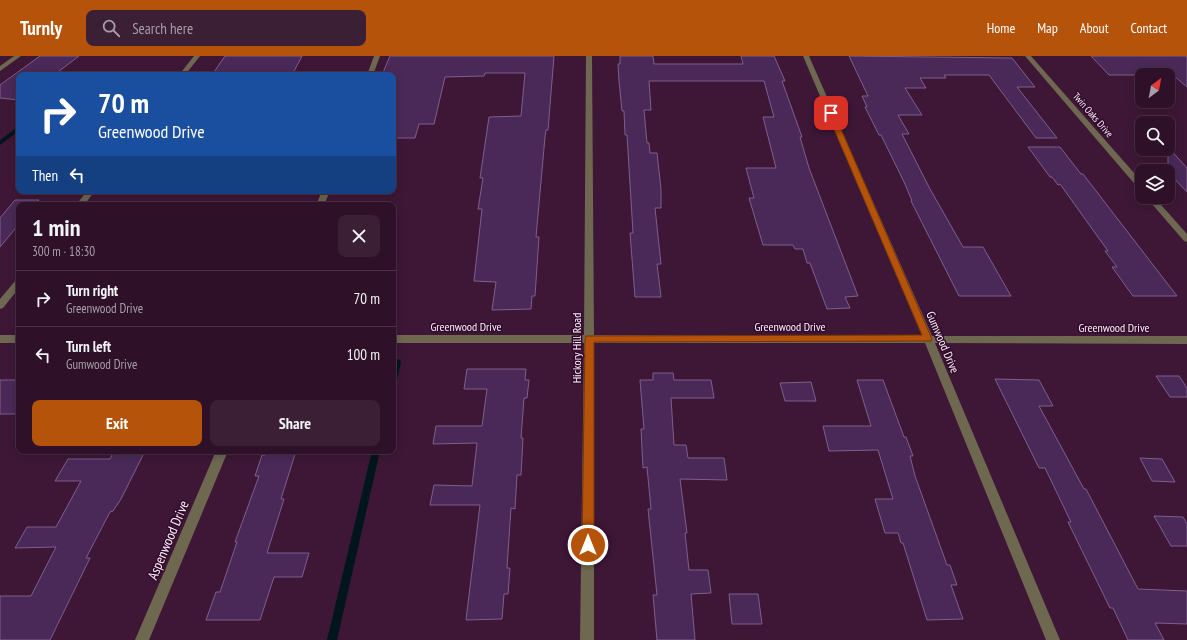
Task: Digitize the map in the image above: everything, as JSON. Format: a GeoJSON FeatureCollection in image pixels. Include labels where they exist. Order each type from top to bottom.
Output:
{"type":"FeatureCollection","features":[{"type":"Feature","properties":{"kind":"street"},"geometry":{"type":"LineString","coordinates":[[0,69],[18,56]]}},
{"type":"Feature","properties":{"kind":"street"},"geometry":{"type":"LineString","coordinates":[[184,72],[197,56]]}},
{"type":"Feature","properties":{"kind":"street"},"geometry":{"type":"LineString","coordinates":[[371,72],[377,56]]}},
{"type":"Feature","properties":{"kind":"street","name":"Hickory Hill Road"},"geometry":{"type":"LineString","coordinates":[[587,640],[589,56]]}},
{"type":"Feature","properties":{"kind":"street","name":"Gumwood Drive"},"geometry":{"type":"LineString","coordinates":[[806,56],[928,339],[1053,640]]}},
{"type":"Feature","properties":{"kind":"street","name":"Twin Oaks Drive"},"geometry":{"type":"LineString","coordinates":[[1028,56],[1135,180]]}},
{"type":"Feature","properties":{"kind":"street"},"geometry":{"type":"LineString","coordinates":[[1156,204],[1187,240]]}},
{"type":"Feature","properties":{"kind":"street"},"geometry":{"type":"LineString","coordinates":[[0,306],[16,286]]}},
{"type":"Feature","properties":{"kind":"street"},"geometry":{"type":"LineString","coordinates":[[0,339],[16,339]]}},
{"type":"Feature","properties":{"kind":"street","name":"Greenwood Drive"},"geometry":{"type":"LineString","coordinates":[[396,339],[1187,340]]}},
{"type":"Feature","properties":{"kind":"street","name":"Aspenwood Drive"},"geometry":{"type":"LineString","coordinates":[[142,640],[221,454]]}},
{"type":"Feature","properties":{"kind":"building"},"geometry":{"type":"Polygon","coordinates":[[[40,56],[79,56],[58,72],[18,72],[40,56]]]}},
{"type":"Feature","properties":{"kind":"building"},"geometry":{"type":"Polygon","coordinates":[[[225,56],[302,56],[294,72],[214,72],[225,56]]]}},
{"type":"Feature","properties":{"kind":"building"},"geometry":{"type":"Polygon","coordinates":[[[390,56],[554,56],[548,130],[546,130],[545,137],[536,237],[539,237],[535,296],[532,296],[531,309],[492,310],[496,282],[474,281],[482,209],[478,209],[483,178],[480,178],[489,117],[521,116],[525,73],[485,73],[484,76],[445,77],[434,124],[419,124],[415,138],[396,138],[396,72],[383,72],[390,56]]]}},
{"type":"Feature","properties":{"kind":"building"},"geometry":{"type":"Polygon","coordinates":[[[620,56],[653,56],[654,64],[743,64],[741,56],[774,56],[785,81],[782,81],[802,137],[800,137],[809,168],[858,296],[845,297],[850,308],[827,309],[810,263],[807,263],[803,249],[795,249],[793,245],[763,245],[749,198],[754,198],[746,168],[776,168],[763,117],[774,117],[764,81],[649,81],[651,110],[644,110],[647,143],[649,143],[650,153],[657,153],[661,189],[661,208],[655,208],[661,264],[657,264],[661,297],[635,297],[630,233],[633,233],[627,135],[625,135],[624,111],[622,111],[619,81],[618,64],[620,64],[620,56]]]}},
{"type":"Feature","properties":{"kind":"building"},"geometry":{"type":"Polygon","coordinates":[[[849,56],[1012,58],[1035,87],[1017,87],[1057,138],[1036,138],[989,75],[944,75],[946,78],[920,78],[926,88],[905,88],[922,115],[898,115],[909,134],[902,134],[930,189],[963,247],[983,247],[1011,296],[959,296],[911,201],[905,184],[881,135],[879,135],[865,107],[867,107],[862,96],[868,96],[849,56]]]}},
{"type":"Feature","properties":{"kind":"building"},"geometry":{"type":"Polygon","coordinates":[[[1091,56],[1187,56],[1187,87],[1175,77],[1175,68],[1135,68],[1135,75],[1109,75],[1091,56]]]}},
{"type":"Feature","properties":{"kind":"building"},"geometry":{"type":"Polygon","coordinates":[[[16,73],[16,100],[0,98],[0,85],[16,73]]]}},
{"type":"Feature","properties":{"kind":"building"},"geometry":{"type":"Polygon","coordinates":[[[1028,147],[1060,147],[1081,174],[1083,174],[1177,296],[1133,296],[1112,267],[1117,267],[1105,251],[1108,251],[1060,184],[1058,185],[1052,177],[1050,177],[1028,147]]]}},
{"type":"Feature","properties":{"kind":"building"},"geometry":{"type":"Polygon","coordinates":[[[1175,155],[1187,168],[1187,192],[1175,179],[1175,164],[1168,164],[1168,156],[1175,156],[1175,155]]]}},
{"type":"Feature","properties":{"kind":"building"},"geometry":{"type":"Polygon","coordinates":[[[15,200],[39,200],[37,202],[16,202],[16,228],[0,247],[0,218],[15,200]]]}},
{"type":"Feature","properties":{"kind":"building"},"geometry":{"type":"Polygon","coordinates":[[[467,369],[526,369],[525,380],[529,380],[527,398],[524,398],[521,438],[523,438],[521,475],[517,475],[515,509],[511,508],[507,568],[510,568],[508,594],[504,594],[502,619],[466,620],[480,505],[430,505],[434,485],[472,486],[477,443],[433,444],[436,426],[482,426],[487,389],[464,389],[467,369]]]}},
{"type":"Feature","properties":{"kind":"building"},"geometry":{"type":"Polygon","coordinates":[[[653,373],[673,373],[674,380],[711,380],[714,398],[671,398],[674,445],[686,445],[688,458],[724,458],[727,480],[680,479],[687,533],[685,533],[689,570],[708,570],[711,593],[691,594],[695,640],[657,640],[653,595],[657,595],[648,509],[651,509],[647,467],[643,468],[641,429],[644,429],[640,380],[653,380],[653,373]]]}},
{"type":"Feature","properties":{"kind":"building"},"geometry":{"type":"Polygon","coordinates":[[[1156,376],[1179,376],[1187,388],[1187,397],[1170,397],[1156,376]]]}},
{"type":"Feature","properties":{"kind":"building"},"geometry":{"type":"Polygon","coordinates":[[[995,379],[1039,380],[1053,406],[1039,406],[1084,489],[1086,489],[1138,589],[1187,591],[1187,624],[1155,623],[1164,640],[1128,640],[1113,608],[1110,608],[1068,522],[1071,522],[1045,468],[1039,468],[995,379]]]}},
{"type":"Feature","properties":{"kind":"building"},"geometry":{"type":"Polygon","coordinates":[[[0,380],[16,380],[16,414],[0,414],[0,380]]]}},
{"type":"Feature","properties":{"kind":"building"},"geometry":{"type":"Polygon","coordinates":[[[857,380],[883,380],[904,437],[906,437],[913,456],[910,456],[915,476],[947,565],[950,565],[957,585],[951,585],[963,619],[927,620],[903,543],[901,543],[898,533],[885,533],[875,499],[893,499],[878,450],[829,451],[823,426],[871,426],[857,380]]]}},
{"type":"Feature","properties":{"kind":"building"},"geometry":{"type":"Polygon","coordinates":[[[811,382],[816,401],[785,401],[780,383],[811,382]]]}},
{"type":"Feature","properties":{"kind":"building"},"geometry":{"type":"Polygon","coordinates":[[[112,454],[144,454],[121,499],[113,511],[110,512],[86,558],[90,558],[50,640],[0,640],[0,596],[31,596],[56,547],[15,548],[27,527],[56,527],[81,481],[55,481],[68,459],[110,459],[112,454]]]}},
{"type":"Feature","properties":{"kind":"building"},"geometry":{"type":"Polygon","coordinates":[[[295,454],[281,499],[284,499],[267,553],[309,553],[302,577],[274,577],[260,620],[206,620],[216,592],[220,592],[237,542],[235,542],[259,476],[255,476],[262,455],[295,454]]]}},
{"type":"Feature","properties":{"kind":"building"},"geometry":{"type":"Polygon","coordinates":[[[1140,458],[1162,459],[1175,482],[1152,481],[1140,458]]]}},
{"type":"Feature","properties":{"kind":"building"},"geometry":{"type":"Polygon","coordinates":[[[1154,516],[1183,517],[1187,524],[1187,546],[1171,546],[1154,516]]]}},
{"type":"Feature","properties":{"kind":"building"},"geometry":{"type":"Polygon","coordinates":[[[729,594],[758,594],[762,624],[732,624],[729,594]]]}},
{"type":"Feature","properties":{"kind":"waterway"},"geometry":{"type":"LineString","coordinates":[[0,143],[16,130]]}},
{"type":"Feature","properties":{"kind":"waterway"},"geometry":{"type":"LineString","coordinates":[[396,366],[397,362]]}},
{"type":"Feature","properties":{"kind":"waterway"},"geometry":{"type":"LineString","coordinates":[[332,640],[375,454]]}},
{"type":"Feature","properties":{"kind":"route"},"geometry":{"type":"LineString","coordinates":[[588,545],[589,339],[928,339],[831,113]]}}]}
